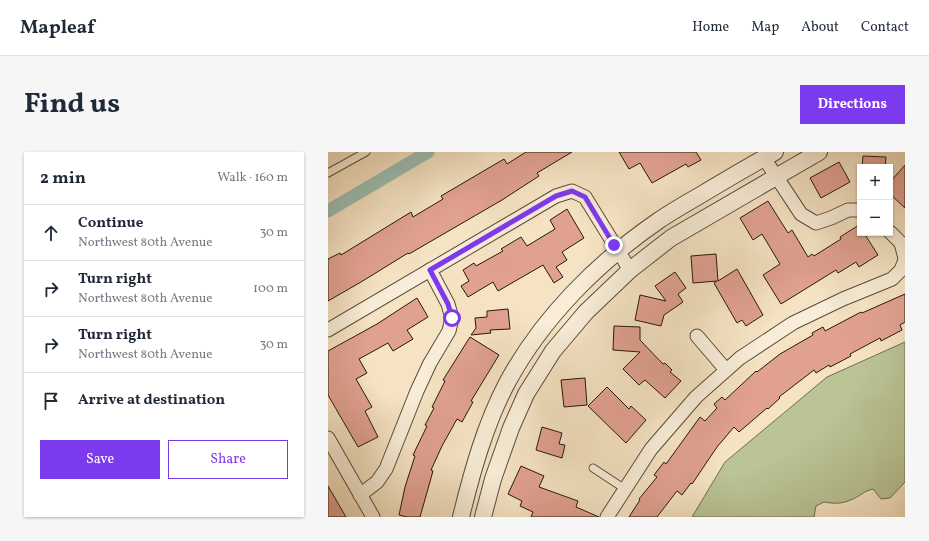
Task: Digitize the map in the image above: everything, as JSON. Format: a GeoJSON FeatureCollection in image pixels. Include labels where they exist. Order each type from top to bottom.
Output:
{"type":"FeatureCollection","features":[{"type":"Feature","properties":{"kind":"street"},"geometry":{"type":"LineString","coordinates":[[483,517],[493,479],[511,428],[526,394],[553,351],[581,317],[630,270],[671,238],[819,152]]}},
{"type":"Feature","properties":{"kind":"street"},"geometry":{"type":"LineString","coordinates":[[461,517],[472,472],[490,420],[507,383],[536,338],[570,297],[618,251],[659,220],[762,157],[801,214],[816,223],[848,210],[857,210]]}},
{"type":"Feature","properties":{"kind":"street"},"geometry":{"type":"LineString","coordinates":[[328,330],[556,196],[572,191],[585,197],[630,270]]}},
{"type":"Feature","properties":{"kind":"street"},"geometry":{"type":"LineString","coordinates":[[606,517],[651,449],[696,397],[740,358],[794,324],[843,299],[892,279],[902,270],[905,259],[901,243],[893,235]]}},
{"type":"Feature","properties":{"kind":"street"},"geometry":{"type":"LineString","coordinates":[[360,495],[377,482],[386,469],[417,391],[430,363],[449,331],[452,318],[448,304],[430,270]]}},
{"type":"Feature","properties":{"kind":"street"},"geometry":{"type":"LineString","coordinates":[[697,336],[726,370]]}},
{"type":"Feature","properties":{"kind":"street"},"geometry":{"type":"LineString","coordinates":[[328,438],[373,517]]}},
{"type":"Feature","properties":{"kind":"lane"},"geometry":{"type":"LineString","coordinates":[[328,172],[366,152]]}},
{"type":"Feature","properties":{"kind":"lane"},"geometry":{"type":"LineString","coordinates":[[593,468],[625,489]]}},
{"type":"Feature","properties":{"kind":"green space"},"geometry":{"type":"Polygon","coordinates":[[[905,342],[905,482],[890,498],[881,499],[873,489],[856,498],[842,503],[824,502],[816,506],[814,517],[692,517],[725,462],[827,377],[905,342]]]}},
{"type":"Feature","properties":{"kind":"building"},"geometry":{"type":"Polygon","coordinates":[[[526,152],[572,152],[537,173],[539,176],[502,200],[409,254],[408,253],[328,301],[328,259],[340,253],[341,255],[411,212],[413,217],[443,199],[441,196],[504,159],[507,164],[526,152]]]}},
{"type":"Feature","properties":{"kind":"building"},"geometry":{"type":"Polygon","coordinates":[[[619,152],[696,152],[701,160],[688,167],[686,164],[652,183],[640,163],[629,169],[619,152]]]}},
{"type":"Feature","properties":{"kind":"building"},"geometry":{"type":"Polygon","coordinates":[[[863,156],[886,157],[885,164],[862,164],[863,156]]]}},
{"type":"Feature","properties":{"kind":"building"},"geometry":{"type":"Polygon","coordinates":[[[839,162],[850,182],[821,198],[810,178],[839,162]]]}},
{"type":"Feature","properties":{"kind":"building"},"geometry":{"type":"Polygon","coordinates":[[[905,165],[905,208],[893,197],[893,179],[905,165]]]}},
{"type":"Feature","properties":{"kind":"building"},"geometry":{"type":"Polygon","coordinates":[[[768,201],[788,233],[792,230],[808,257],[812,254],[814,256],[841,239],[840,237],[857,226],[857,236],[866,236],[878,255],[859,267],[856,262],[838,273],[836,270],[781,304],[763,275],[780,264],[762,234],[753,240],[740,218],[768,201]]]}},
{"type":"Feature","properties":{"kind":"building"},"geometry":{"type":"Polygon","coordinates":[[[567,209],[584,238],[562,252],[567,260],[556,267],[563,277],[554,283],[543,265],[498,291],[493,282],[468,297],[461,286],[469,281],[463,270],[474,263],[476,266],[503,251],[501,249],[521,237],[527,246],[555,229],[550,220],[567,209]]]}},
{"type":"Feature","properties":{"kind":"building"},"geometry":{"type":"Polygon","coordinates":[[[716,254],[718,281],[737,269],[763,315],[746,326],[742,320],[737,323],[714,283],[717,281],[693,283],[691,256],[716,254]]]}},
{"type":"Feature","properties":{"kind":"building"},"geometry":{"type":"Polygon","coordinates":[[[675,272],[686,288],[678,294],[683,302],[664,315],[661,326],[635,320],[640,295],[666,301],[655,286],[675,272]]]}},
{"type":"Feature","properties":{"kind":"building"},"geometry":{"type":"Polygon","coordinates":[[[905,294],[905,322],[900,325],[902,330],[881,341],[880,338],[850,354],[851,356],[830,367],[829,365],[816,373],[814,370],[779,397],[780,398],[768,409],[767,408],[739,432],[734,427],[717,447],[692,484],[691,483],[682,495],[677,491],[657,517],[629,517],[640,500],[639,499],[657,477],[654,475],[664,462],[666,464],[700,417],[705,421],[717,408],[714,404],[722,397],[725,400],[756,371],[757,372],[780,354],[813,335],[812,333],[823,327],[825,331],[861,312],[862,313],[905,294]]]}},
{"type":"Feature","properties":{"kind":"building"},"geometry":{"type":"Polygon","coordinates":[[[417,298],[428,317],[407,330],[413,339],[393,351],[388,343],[359,359],[367,373],[356,379],[372,407],[365,411],[378,437],[358,447],[328,395],[328,351],[377,324],[417,298]]]}},
{"type":"Feature","properties":{"kind":"building"},"geometry":{"type":"Polygon","coordinates":[[[508,309],[510,329],[490,330],[491,333],[471,335],[476,328],[475,318],[487,317],[487,311],[508,309]]]}},
{"type":"Feature","properties":{"kind":"building"},"geometry":{"type":"Polygon","coordinates":[[[614,326],[640,327],[640,340],[663,364],[665,363],[672,370],[670,372],[681,381],[665,398],[645,380],[639,385],[623,369],[640,352],[613,350],[614,326]]]}},
{"type":"Feature","properties":{"kind":"building"},"geometry":{"type":"Polygon","coordinates":[[[470,337],[499,355],[471,401],[473,402],[462,422],[457,419],[442,446],[431,470],[433,471],[420,517],[407,517],[399,515],[405,487],[415,456],[413,455],[427,426],[425,425],[434,408],[432,407],[445,381],[443,380],[470,337]]]}},
{"type":"Feature","properties":{"kind":"building"},"geometry":{"type":"Polygon","coordinates":[[[585,378],[587,405],[564,407],[561,380],[585,378]]]}},
{"type":"Feature","properties":{"kind":"building"},"geometry":{"type":"Polygon","coordinates":[[[607,387],[629,409],[631,406],[646,420],[626,443],[588,406],[607,387]]]}},
{"type":"Feature","properties":{"kind":"building"},"geometry":{"type":"Polygon","coordinates":[[[542,427],[562,433],[559,444],[565,445],[562,458],[536,450],[542,427]]]}},
{"type":"Feature","properties":{"kind":"building"},"geometry":{"type":"Polygon","coordinates":[[[521,466],[544,476],[539,487],[578,501],[576,507],[599,517],[531,517],[533,512],[520,506],[522,501],[508,494],[521,466]]]}},
{"type":"Feature","properties":{"kind":"building"},"geometry":{"type":"Polygon","coordinates":[[[328,486],[346,517],[328,517],[328,486]]]}},
{"type":"Feature","properties":{"kind":"waterway"},"geometry":{"type":"LineString","coordinates":[[328,211],[428,152]]}},
{"type":"Feature","properties":{"kind":"route"},"geometry":{"type":"LineString","coordinates":[[452,318],[448,304],[430,270],[556,196],[572,191],[585,197],[614,245]]}}]}
